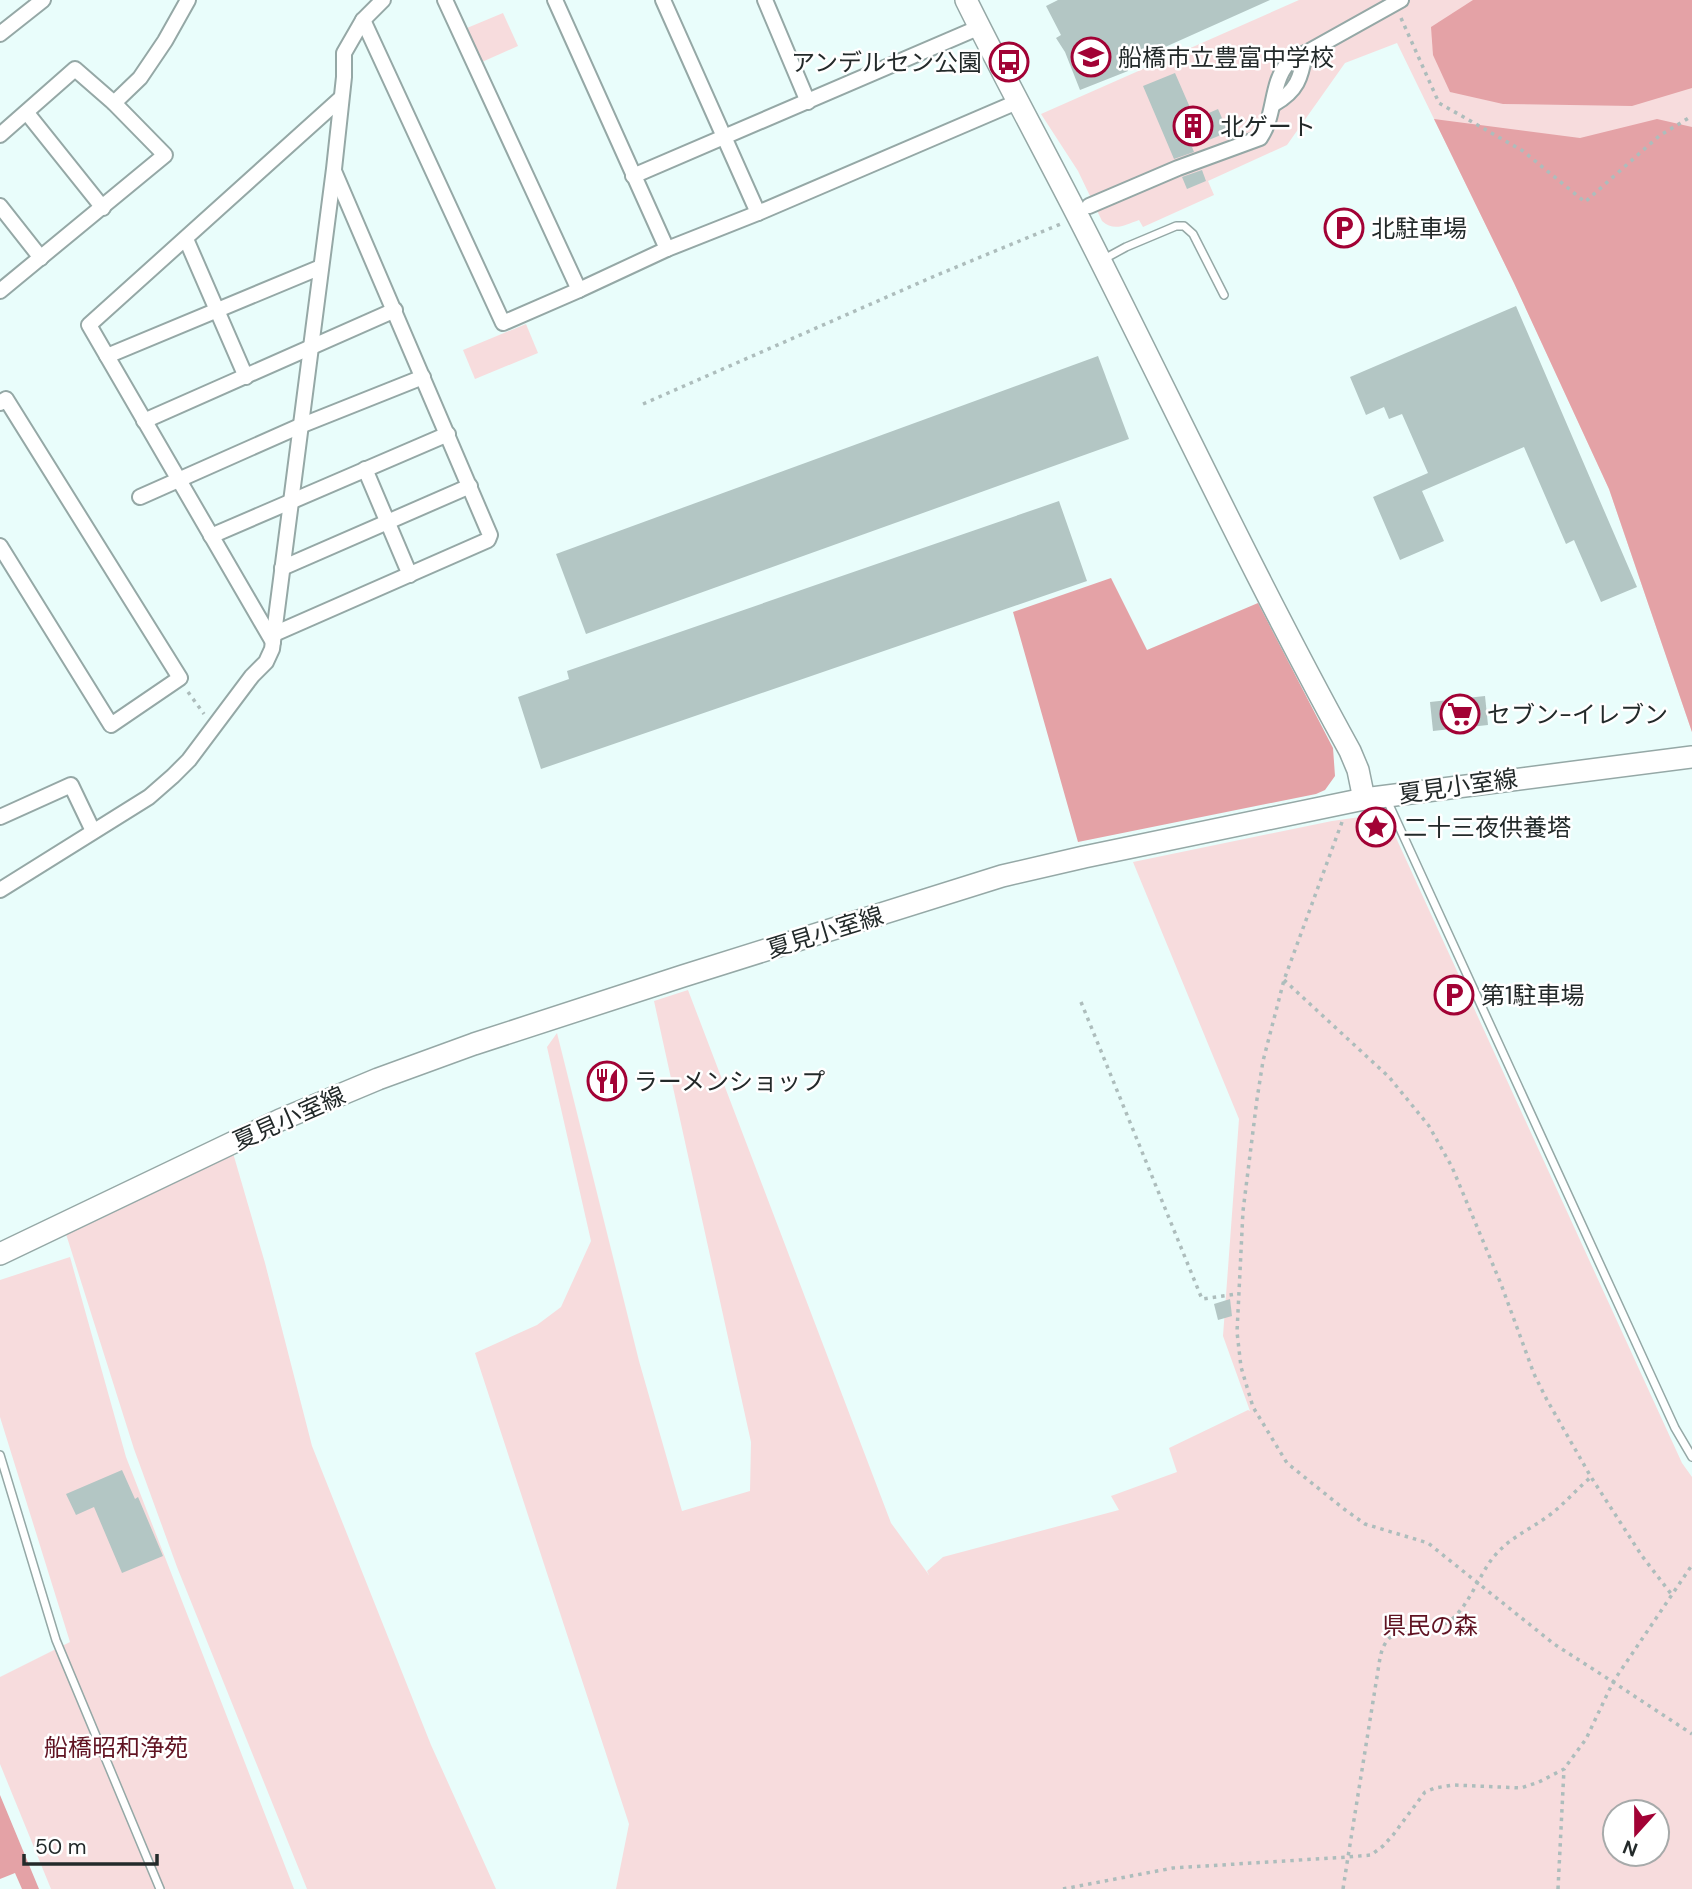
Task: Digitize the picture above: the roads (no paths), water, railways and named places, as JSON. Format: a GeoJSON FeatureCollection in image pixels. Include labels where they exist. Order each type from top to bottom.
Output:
{"type":"FeatureCollection","features":[{"type":"Feature","properties":{"kind":"main road"},"geometry":{"type":"LineString","coordinates":[[966,0],[1017,102],[1083,211],[1100,261],[1256,573],[1374,797]]}},
{"type":"Feature","properties":{"kind":"main road","name":"夏見小室線"},"geometry":{"type":"LineString","coordinates":[[0,1254],[279,1120],[378,1079],[474,1044],[1002,876],[1374,797],[1692,757]]}},
{"type":"Feature","properties":{"kind":"street"},"geometry":{"type":"LineString","coordinates":[[0,34],[43,0]]}},
{"type":"Feature","properties":{"kind":"street"},"geometry":{"type":"LineString","coordinates":[[114,103],[140,78],[188,0]]}},
{"type":"Feature","properties":{"kind":"street"},"geometry":{"type":"LineString","coordinates":[[0,890],[149,797],[189,760],[252,676],[266,662],[273,638],[334,169],[344,53],[363,20],[383,0]]}},
{"type":"Feature","properties":{"kind":"street"},"geometry":{"type":"LineString","coordinates":[[445,0],[579,290]]}},
{"type":"Feature","properties":{"kind":"street"},"geometry":{"type":"LineString","coordinates":[[555,0],[667,248]]}},
{"type":"Feature","properties":{"kind":"street"},"geometry":{"type":"LineString","coordinates":[[663,0],[758,213]]}},
{"type":"Feature","properties":{"kind":"street"},"geometry":{"type":"LineString","coordinates":[[765,0],[808,102]]}},
{"type":"Feature","properties":{"kind":"street"},"geometry":{"type":"LineString","coordinates":[[1083,211],[1178,168],[1260,138],[1271,116],[1280,72],[1288,63],[1398,1]]}},
{"type":"Feature","properties":{"kind":"street"},"geometry":{"type":"LineString","coordinates":[[363,20],[503,323],[667,248],[758,213],[1017,102]]}},
{"type":"Feature","properties":{"kind":"street"},"geometry":{"type":"LineString","coordinates":[[634,176],[979,27]]}},
{"type":"Feature","properties":{"kind":"street"},"geometry":{"type":"LineString","coordinates":[[1274,104],[1295,89],[1301,78],[1305,52]]}},
{"type":"Feature","properties":{"kind":"street"},"geometry":{"type":"LineString","coordinates":[[0,135],[75,69],[114,103],[165,155],[0,291]]}},
{"type":"Feature","properties":{"kind":"street"},"geometry":{"type":"LineString","coordinates":[[273,638],[89,325],[340,99]]}},
{"type":"Feature","properties":{"kind":"street"},"geometry":{"type":"LineString","coordinates":[[27,113],[103,208]]}},
{"type":"Feature","properties":{"kind":"street"},"geometry":{"type":"LineString","coordinates":[[273,638],[488,540],[490,535],[334,169]]}},
{"type":"Feature","properties":{"kind":"street"},"geometry":{"type":"LineString","coordinates":[[0,206],[41,258]]}},
{"type":"Feature","properties":{"kind":"street"},"geometry":{"type":"LineString","coordinates":[[186,239],[246,377]]}},
{"type":"Feature","properties":{"kind":"street"},"geometry":{"type":"LineString","coordinates":[[107,356],[321,267]]}},
{"type":"Feature","properties":{"kind":"street"},"geometry":{"type":"LineString","coordinates":[[144,421],[395,310]]}},
{"type":"Feature","properties":{"kind":"street"},"geometry":{"type":"LineString","coordinates":[[139,497],[300,426],[423,377]]}},
{"type":"Feature","properties":{"kind":"street"},"geometry":{"type":"LineString","coordinates":[[0,403],[6,399],[180,678],[111,725],[0,546]]}},
{"type":"Feature","properties":{"kind":"street"},"geometry":{"type":"LineString","coordinates":[[211,536],[447,434]]}},
{"type":"Feature","properties":{"kind":"street"},"geometry":{"type":"LineString","coordinates":[[365,469],[410,575]]}},
{"type":"Feature","properties":{"kind":"street"},"geometry":{"type":"LineString","coordinates":[[282,568],[470,486]]}},
{"type":"Feature","properties":{"kind":"street"},"geometry":{"type":"LineString","coordinates":[[0,817],[71,785],[93,831]]}},
{"type":"Feature","properties":{"kind":"lane"},"geometry":{"type":"LineString","coordinates":[[1100,261],[1126,247],[1177,226],[1184,226],[1193,234],[1224,295]]}},
{"type":"Feature","properties":{"kind":"lane"},"geometry":{"type":"LineString","coordinates":[[1374,797],[1692,1457]]}},
{"type":"Feature","properties":{"kind":"lane"},"geometry":{"type":"LineString","coordinates":[[0,1455],[56,1640],[159,1889]]}},
{"type":"Feature","properties":{"kind":"place","name":"船橋市立豊富中学校"},"geometry":{"type":"Point","coordinates":[1091,57]}},
{"type":"Feature","properties":{"kind":"place","name":"アンデルセン公園"},"geometry":{"type":"Point","coordinates":[1009,62]}},
{"type":"Feature","properties":{"kind":"place","name":"北ゲート"},"geometry":{"type":"Point","coordinates":[1193,126]}},
{"type":"Feature","properties":{"kind":"place","name":"北駐車場"},"geometry":{"type":"Point","coordinates":[1344,228]}},
{"type":"Feature","properties":{"kind":"place","name":"セブン-イレブン"},"geometry":{"type":"Point","coordinates":[1460,714]}},
{"type":"Feature","properties":{"kind":"place","name":"二十三夜供養塔"},"geometry":{"type":"Point","coordinates":[1376,827]}},
{"type":"Feature","properties":{"kind":"place","name":"第1駐車場"},"geometry":{"type":"Point","coordinates":[1454,995]}},
{"type":"Feature","properties":{"kind":"place","name":"ラーメンショップ"},"geometry":{"type":"Point","coordinates":[607,1081]}},
{"type":"Feature","properties":{"kind":"park label","name":"県民の森"},"geometry":{"type":"Point","coordinates":[1430,1625]}},
{"type":"Feature","properties":{"kind":"park label","name":"船橋昭和浄苑"},"geometry":{"type":"Point","coordinates":[116,1747]}}]}
